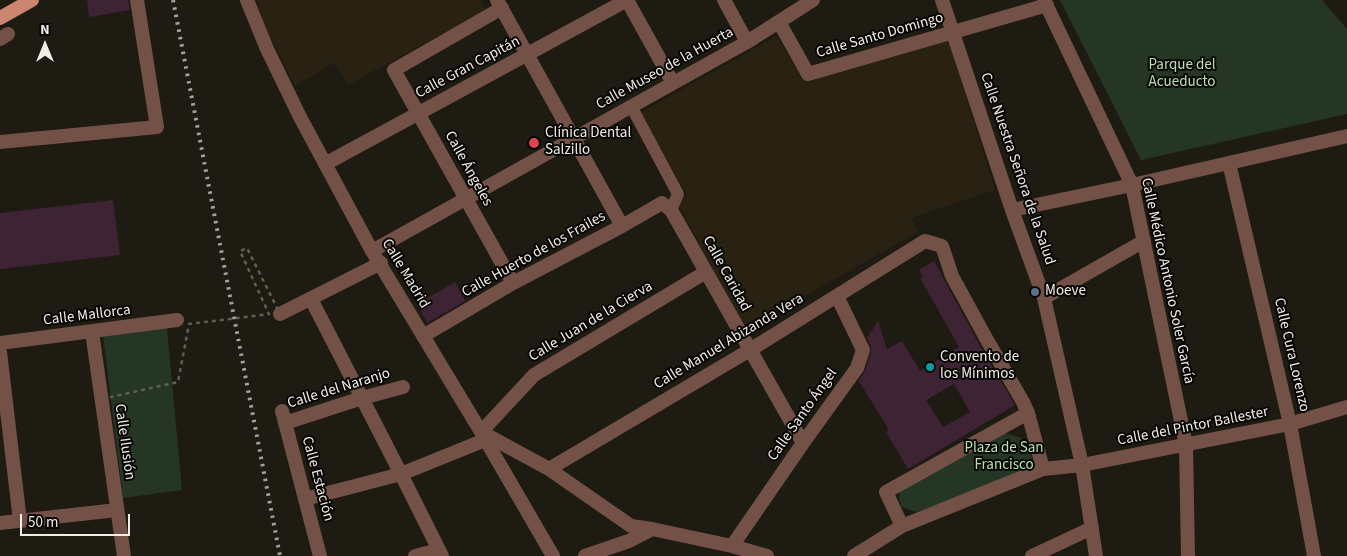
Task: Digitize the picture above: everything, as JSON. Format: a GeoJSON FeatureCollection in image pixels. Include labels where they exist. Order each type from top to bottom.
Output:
{"type":"FeatureCollection","features":[{"type":"Feature","properties":{"kind":"main road"},"geometry":{"type":"LineString","coordinates":[[0,18],[32,0]]}},
{"type":"Feature","properties":{"kind":"street"},"geometry":{"type":"LineString","coordinates":[[0,142],[157,127],[137,0]]}},
{"type":"Feature","properties":{"kind":"street","name":"Calle Madrid"},"geometry":{"type":"LineString","coordinates":[[248,0],[267,49],[300,116],[372,251],[553,556]]}},
{"type":"Feature","properties":{"kind":"street"},"geometry":{"type":"LineString","coordinates":[[627,0],[673,83]]}},
{"type":"Feature","properties":{"kind":"street","name":"Calle Gran Capitán"},"geometry":{"type":"LineString","coordinates":[[325,164],[627,0]]}},
{"type":"Feature","properties":{"kind":"street"},"geometry":{"type":"LineString","coordinates":[[724,0],[747,42]]}},
{"type":"Feature","properties":{"kind":"street","name":"Calle Museo de la Huerta"},"geometry":{"type":"LineString","coordinates":[[372,251],[747,42],[814,0]]}},
{"type":"Feature","properties":{"kind":"street","name":"Calle Nuestra Señora de la Salud"},"geometry":{"type":"LineString","coordinates":[[942,0],[1012,210],[1044,298],[1082,465],[1096,556]]}},
{"type":"Feature","properties":{"kind":"street","name":"Calle Santo Domingo"},"geometry":{"type":"LineString","coordinates":[[779,22],[808,74],[953,32],[1045,2]]}},
{"type":"Feature","properties":{"kind":"street","name":"Calle Médico Antonio Soler García"},"geometry":{"type":"LineString","coordinates":[[1045,2],[1132,185],[1186,445],[1188,556]]}},
{"type":"Feature","properties":{"kind":"street"},"geometry":{"type":"LineString","coordinates":[[500,4],[622,226]]}},
{"type":"Feature","properties":{"kind":"street","name":"Calle Ángeles"},"geometry":{"type":"LineString","coordinates":[[500,4],[394,70],[513,284]]}},
{"type":"Feature","properties":{"kind":"street"},"geometry":{"type":"LineString","coordinates":[[631,106],[678,194],[666,206]]}},
{"type":"Feature","properties":{"kind":"street"},"geometry":{"type":"LineString","coordinates":[[1012,210],[1347,138]]}},
{"type":"Feature","properties":{"kind":"street","name":"Calle Cura Lorenzo"},"geometry":{"type":"LineString","coordinates":[[1229,163],[1290,424],[1314,556]]}},
{"type":"Feature","properties":{"kind":"street","name":"Calle Huerto de los Frailes"},"geometry":{"type":"LineString","coordinates":[[423,336],[513,284],[622,226],[666,206]]}},
{"type":"Feature","properties":{"kind":"street","name":"Calle Caridad"},"geometry":{"type":"LineString","coordinates":[[666,206],[706,272],[803,443]]}},
{"type":"Feature","properties":{"kind":"street","name":"Calle Manuel Abizanda Vera"},"geometry":{"type":"LineString","coordinates":[[549,469],[750,350],[925,241],[942,246],[952,276],[1028,414]]}},
{"type":"Feature","properties":{"kind":"street"},"geometry":{"type":"LineString","coordinates":[[1044,298],[1144,241]]}},
{"type":"Feature","properties":{"kind":"street"},"geometry":{"type":"LineString","coordinates":[[280,314],[380,263]]}},
{"type":"Feature","properties":{"kind":"street","name":"Calle Juan de la Cierva"},"geometry":{"type":"LineString","coordinates":[[483,436],[534,375],[706,272]]}},
{"type":"Feature","properties":{"kind":"street","name":"Calle Santo Ángel"},"geometry":{"type":"LineString","coordinates":[[732,546],[857,368],[863,350],[837,296]]}},
{"type":"Feature","properties":{"kind":"street"},"geometry":{"type":"LineString","coordinates":[[311,299],[440,553],[415,556]]}},
{"type":"Feature","properties":{"kind":"street","name":"Calle Mallorca"},"geometry":{"type":"LineString","coordinates":[[0,343],[177,320]]}},
{"type":"Feature","properties":{"kind":"street","name":"Calle Ilusión"},"geometry":{"type":"LineString","coordinates":[[92,332],[124,556]]}},
{"type":"Feature","properties":{"kind":"street"},"geometry":{"type":"LineString","coordinates":[[0,352],[20,521]]}},
{"type":"Feature","properties":{"kind":"street","name":"Calle del Naranjo"},"geometry":{"type":"LineString","coordinates":[[283,416],[403,387]]}},
{"type":"Feature","properties":{"kind":"street","name":"Calle del Pintor Ballester"},"geometry":{"type":"LineString","coordinates":[[854,556],[902,526],[1043,469],[1082,465],[1290,424],[1347,407]]}},
{"type":"Feature","properties":{"kind":"street"},"geometry":{"type":"LineString","coordinates":[[902,526],[886,492],[1028,414],[1043,469]]}},
{"type":"Feature","properties":{"kind":"street","name":"Calle Estación"},"geometry":{"type":"LineString","coordinates":[[283,416],[320,556]]}},
{"type":"Feature","properties":{"kind":"street"},"geometry":{"type":"LineString","coordinates":[[306,499],[401,474],[483,436],[549,469],[631,526],[732,546],[766,556]]}},
{"type":"Feature","properties":{"kind":"street"},"geometry":{"type":"LineString","coordinates":[[0,523],[117,510]]}},
{"type":"Feature","properties":{"kind":"street"},"geometry":{"type":"LineString","coordinates":[[1032,556],[1092,528]]}},
{"type":"Feature","properties":{"kind":"street"},"geometry":{"type":"LineString","coordinates":[[585,556],[629,541],[652,529]]}},
{"type":"Feature","properties":{"kind":"path"},"geometry":{"type":"LineString","coordinates":[[102,399],[178,382],[189,324],[269,314],[240,251],[247,248],[280,314]]}},
{"type":"Feature","properties":{"kind":"shaded area"},"geometry":{"type":"Polygon","coordinates":[[[256,0],[481,0],[486,10],[348,85],[334,63],[295,86],[264,24],[256,0]]]}},
{"type":"Feature","properties":{"kind":"shaded area"},"geometry":{"type":"Polygon","coordinates":[[[776,36],[803,79],[949,41],[995,190],[911,218],[918,232],[745,330],[677,202],[687,195],[640,113],[776,36]]]}},
{"type":"Feature","properties":{"kind":"green space","name":"Parque del Acueducto"},"geometry":{"type":"Polygon","coordinates":[[[1060,0],[1322,0],[1347,29],[1347,114],[1141,160],[1060,0]]]}},
{"type":"Feature","properties":{"kind":"green space"},"geometry":{"type":"Polygon","coordinates":[[[167,328],[182,490],[123,498],[103,335],[167,328]]]}},
{"type":"Feature","properties":{"kind":"green space","name":"Plaza de San Francisco"},"geometry":{"type":"Polygon","coordinates":[[[1003,433],[1015,436],[1027,443],[1032,459],[1030,471],[916,512],[902,507],[899,498],[900,490],[1003,433]]]}},
{"type":"Feature","properties":{"kind":"building"},"geometry":{"type":"Polygon","coordinates":[[[87,0],[128,0],[130,10],[89,17],[87,0]]]}},
{"type":"Feature","properties":{"kind":"building"},"geometry":{"type":"Polygon","coordinates":[[[113,200],[120,255],[0,269],[0,213],[113,200]]]}},
{"type":"Feature","properties":{"kind":"building"},"geometry":{"type":"Polygon","coordinates":[[[934,261],[1015,405],[908,469],[886,432],[889,430],[858,382],[865,371],[871,353],[871,346],[867,338],[878,321],[887,349],[902,341],[920,371],[959,347],[920,278],[923,277],[919,270],[934,261]],[[954,384],[926,400],[943,427],[970,412],[954,384]]]}},
{"type":"Feature","properties":{"kind":"building"},"geometry":{"type":"Polygon","coordinates":[[[455,282],[465,301],[427,323],[417,304],[455,282]]]}},
{"type":"Feature","properties":{"kind":"railway"},"geometry":{"type":"LineString","coordinates":[[173,0],[280,556]]}},
{"type":"Feature","properties":{"kind":"place","name":"Clínica Dental Salzillo"},"geometry":{"type":"Point","coordinates":[534,143]}},
{"type":"Feature","properties":{"kind":"place","name":"Moeve"},"geometry":{"type":"Point","coordinates":[1035,292]}},
{"type":"Feature","properties":{"kind":"place","name":"Convento de los Mínimos"},"geometry":{"type":"Point","coordinates":[930,367]}}]}
